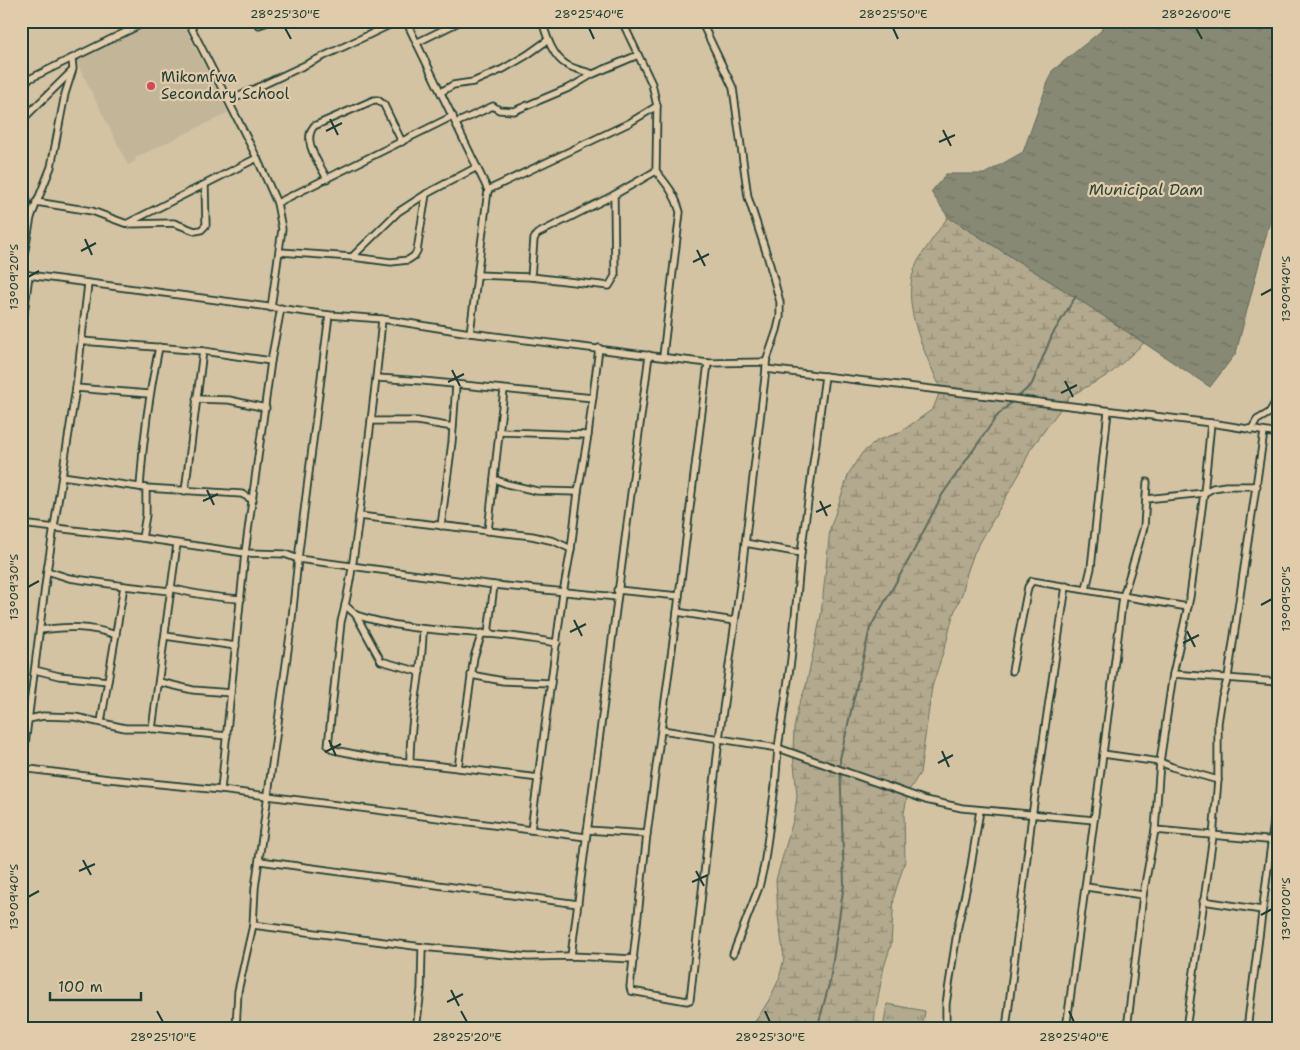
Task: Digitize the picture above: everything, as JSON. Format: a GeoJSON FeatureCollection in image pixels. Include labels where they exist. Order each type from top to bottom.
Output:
{"type":"FeatureCollection","features":[{"type":"Feature","properties":{"kind":"street"},"geometry":{"type":"LineString","coordinates":[[21,83],[148,21]]}},
{"type":"Feature","properties":{"kind":"street"},"geometry":{"type":"LineString","coordinates":[[188,21],[257,158],[281,215],[280,252],[271,308]]}},
{"type":"Feature","properties":{"kind":"street"},"geometry":{"type":"LineString","coordinates":[[254,21],[259,25],[271,21]]}},
{"type":"Feature","properties":{"kind":"street"},"geometry":{"type":"LineString","coordinates":[[229,101],[398,21]]}},
{"type":"Feature","properties":{"kind":"street"},"geometry":{"type":"LineString","coordinates":[[406,21],[488,190],[470,333]]}},
{"type":"Feature","properties":{"kind":"street"},"geometry":{"type":"LineString","coordinates":[[416,43],[461,21]]}},
{"type":"Feature","properties":{"kind":"street"},"geometry":{"type":"LineString","coordinates":[[542,21],[548,40],[558,57],[567,65],[592,74]]}},
{"type":"Feature","properties":{"kind":"street"},"geometry":{"type":"LineString","coordinates":[[622,21],[652,84],[657,106],[656,172],[677,199],[680,212],[663,356]]}},
{"type":"Feature","properties":{"kind":"street"},"geometry":{"type":"LineString","coordinates":[[702,21],[733,88],[748,197],[780,302],[780,317],[766,365],[719,739],[690,1000],[687,1001],[631,990],[630,987],[647,834],[662,730],[708,363]]}},
{"type":"Feature","properties":{"kind":"street"},"geometry":{"type":"LineString","coordinates":[[441,92],[453,85],[473,82],[503,69],[548,40]]}},
{"type":"Feature","properties":{"kind":"street"},"geometry":{"type":"LineString","coordinates":[[456,123],[493,106],[499,110],[514,111],[571,87],[592,74],[638,55]]}},
{"type":"Feature","properties":{"kind":"street"},"geometry":{"type":"LineString","coordinates":[[72,59],[74,69],[65,94],[51,166],[31,217],[21,272],[29,276],[708,363],[766,365],[825,376],[1211,423],[1279,434]]}},
{"type":"Feature","properties":{"kind":"street"},"geometry":{"type":"LineString","coordinates":[[21,121],[74,69]]}},
{"type":"Feature","properties":{"kind":"street"},"geometry":{"type":"LineString","coordinates":[[327,179],[310,143],[309,136],[314,126],[374,100],[378,100],[384,105],[402,142]]}},
{"type":"Feature","properties":{"kind":"street"},"geometry":{"type":"LineString","coordinates":[[488,190],[629,123],[657,106]]}},
{"type":"Feature","properties":{"kind":"street"},"geometry":{"type":"LineString","coordinates":[[277,203],[453,116]]}},
{"type":"Feature","properties":{"kind":"street"},"geometry":{"type":"LineString","coordinates":[[127,224],[257,158]]}},
{"type":"Feature","properties":{"kind":"street"},"geometry":{"type":"LineString","coordinates":[[352,257],[398,212],[426,194],[477,167]]}},
{"type":"Feature","properties":{"kind":"street"},"geometry":{"type":"LineString","coordinates":[[531,277],[534,239],[537,234],[656,172]]}},
{"type":"Feature","properties":{"kind":"street"},"geometry":{"type":"LineString","coordinates":[[21,179],[31,217]]}},
{"type":"Feature","properties":{"kind":"street"},"geometry":{"type":"LineString","coordinates":[[36,202],[92,210],[127,224],[174,223],[195,231],[201,230],[206,225],[205,185]]}},
{"type":"Feature","properties":{"kind":"street"},"geometry":{"type":"LineString","coordinates":[[280,252],[391,262],[408,260],[417,251],[426,194]]}},
{"type":"Feature","properties":{"kind":"street"},"geometry":{"type":"LineString","coordinates":[[477,275],[531,277],[604,286],[611,284],[615,276],[614,195]]}},
{"type":"Feature","properties":{"kind":"street"},"geometry":{"type":"LineString","coordinates":[[21,336],[29,276]]}},
{"type":"Feature","properties":{"kind":"street"},"geometry":{"type":"LineString","coordinates":[[88,284],[76,388],[53,529],[21,768],[221,790],[586,837]]}},
{"type":"Feature","properties":{"kind":"street"},"geometry":{"type":"LineString","coordinates":[[221,790],[245,553],[271,361],[281,308]]}},
{"type":"Feature","properties":{"kind":"street"},"geometry":{"type":"LineString","coordinates":[[236,1029],[239,986],[253,925],[255,888],[267,796],[292,628],[298,560],[329,315]]}},
{"type":"Feature","properties":{"kind":"street"},"geometry":{"type":"LineString","coordinates":[[382,320],[377,378],[359,516],[341,622],[328,746],[334,750],[410,763],[539,778]]}},
{"type":"Feature","properties":{"kind":"street"},"geometry":{"type":"LineString","coordinates":[[82,341],[203,351],[271,361]]}},
{"type":"Feature","properties":{"kind":"street"},"geometry":{"type":"LineString","coordinates":[[142,538],[146,515],[143,488],[143,440],[158,347]]}},
{"type":"Feature","properties":{"kind":"street"},"geometry":{"type":"LineString","coordinates":[[531,830],[563,593],[588,434],[598,348]]}},
{"type":"Feature","properties":{"kind":"street"},"geometry":{"type":"LineString","coordinates":[[185,491],[203,351]]}},
{"type":"Feature","properties":{"kind":"street"},"geometry":{"type":"LineString","coordinates":[[570,956],[649,355]]}},
{"type":"Feature","properties":{"kind":"street"},"geometry":{"type":"LineString","coordinates":[[733,954],[759,887],[775,786],[778,748],[791,660],[801,553],[825,376]]}},
{"type":"Feature","properties":{"kind":"street"},"geometry":{"type":"LineString","coordinates":[[377,378],[593,398]]}},
{"type":"Feature","properties":{"kind":"street"},"geometry":{"type":"LineString","coordinates":[[440,526],[453,427],[456,385]]}},
{"type":"Feature","properties":{"kind":"street"},"geometry":{"type":"LineString","coordinates":[[76,388],[150,394]]}},
{"type":"Feature","properties":{"kind":"street"},"geometry":{"type":"LineString","coordinates":[[488,531],[504,390]]}},
{"type":"Feature","properties":{"kind":"street"},"geometry":{"type":"LineString","coordinates":[[1251,430],[1257,420],[1269,413],[1279,396]]}},
{"type":"Feature","properties":{"kind":"street"},"geometry":{"type":"LineString","coordinates":[[196,399],[230,400],[266,408]]}},
{"type":"Feature","properties":{"kind":"street"},"geometry":{"type":"LineString","coordinates":[[1086,589],[1091,568],[1108,411]]}},
{"type":"Feature","properties":{"kind":"street"},"geometry":{"type":"LineString","coordinates":[[371,422],[417,421],[453,427]]}},
{"type":"Feature","properties":{"kind":"street"},"geometry":{"type":"LineString","coordinates":[[1127,1029],[1142,895],[1155,830],[1160,762],[1173,674],[1188,607],[1204,493],[1211,423]]}},
{"type":"Feature","properties":{"kind":"street"},"geometry":{"type":"LineString","coordinates":[[499,432],[588,434]]}},
{"type":"Feature","properties":{"kind":"street"},"geometry":{"type":"LineString","coordinates":[[1186,1029],[1213,836],[1218,780],[1218,723],[1222,697],[1228,677],[1264,432]]}},
{"type":"Feature","properties":{"kind":"street"},"geometry":{"type":"LineString","coordinates":[[62,476],[143,488],[242,494],[253,500]]}},
{"type":"Feature","properties":{"kind":"street"},"geometry":{"type":"LineString","coordinates":[[494,479],[537,491],[578,492]]}},
{"type":"Feature","properties":{"kind":"street"},"geometry":{"type":"LineString","coordinates":[[1066,1029],[1104,754],[1123,597],[1144,527],[1148,482]]}},
{"type":"Feature","properties":{"kind":"street"},"geometry":{"type":"LineString","coordinates":[[1146,499],[1204,493],[1213,488],[1226,486],[1257,486]]}},
{"type":"Feature","properties":{"kind":"street"},"geometry":{"type":"LineString","coordinates":[[359,516],[488,531],[554,541],[571,549]]}},
{"type":"Feature","properties":{"kind":"street"},"geometry":{"type":"LineString","coordinates":[[21,524],[142,538],[245,553],[285,554],[298,560],[563,593],[679,596]]}},
{"type":"Feature","properties":{"kind":"street"},"geometry":{"type":"LineString","coordinates":[[745,543],[801,553]]}},
{"type":"Feature","properties":{"kind":"street"},"geometry":{"type":"LineString","coordinates":[[152,729],[177,544]]}},
{"type":"Feature","properties":{"kind":"street"},"geometry":{"type":"LineString","coordinates":[[47,571],[70,578],[124,586],[170,589],[241,600]]}},
{"type":"Feature","properties":{"kind":"street"},"geometry":{"type":"LineString","coordinates":[[1012,671],[1030,583],[1034,581],[1188,607]]}},
{"type":"Feature","properties":{"kind":"street"},"geometry":{"type":"LineString","coordinates":[[458,768],[474,657],[485,634],[494,585]]}},
{"type":"Feature","properties":{"kind":"street"},"geometry":{"type":"LineString","coordinates":[[101,722],[124,586]]}},
{"type":"Feature","properties":{"kind":"street"},"geometry":{"type":"LineString","coordinates":[[1006,1029],[1032,816],[1066,586]]}},
{"type":"Feature","properties":{"kind":"street"},"geometry":{"type":"LineString","coordinates":[[345,605],[356,615],[381,661],[420,672]]}},
{"type":"Feature","properties":{"kind":"street"},"geometry":{"type":"LineString","coordinates":[[677,612],[734,620]]}},
{"type":"Feature","properties":{"kind":"street"},"geometry":{"type":"LineString","coordinates":[[356,615],[382,623],[424,629],[530,638],[557,643]]}},
{"type":"Feature","properties":{"kind":"street"},"geometry":{"type":"LineString","coordinates":[[40,630],[67,626],[99,629],[116,634]]}},
{"type":"Feature","properties":{"kind":"street"},"geometry":{"type":"LineString","coordinates":[[410,763],[410,735],[420,672],[424,629]]}},
{"type":"Feature","properties":{"kind":"street"},"geometry":{"type":"LineString","coordinates":[[165,636],[236,646]]}},
{"type":"Feature","properties":{"kind":"street"},"geometry":{"type":"LineString","coordinates":[[35,670],[59,676],[108,681]]}},
{"type":"Feature","properties":{"kind":"street"},"geometry":{"type":"LineString","coordinates":[[1173,674],[1279,682]]}},
{"type":"Feature","properties":{"kind":"street"},"geometry":{"type":"LineString","coordinates":[[471,675],[503,681],[551,683]]}},
{"type":"Feature","properties":{"kind":"street"},"geometry":{"type":"LineString","coordinates":[[158,682],[193,690],[231,693]]}},
{"type":"Feature","properties":{"kind":"street"},"geometry":{"type":"LineString","coordinates":[[29,719],[43,716],[75,716],[125,728],[227,736]]}},
{"type":"Feature","properties":{"kind":"street"},"geometry":{"type":"LineString","coordinates":[[662,730],[778,748],[926,800],[962,808],[1032,816],[1094,820]]}},
{"type":"Feature","properties":{"kind":"street"},"geometry":{"type":"LineString","coordinates":[[1104,754],[1160,762],[1218,780]]}},
{"type":"Feature","properties":{"kind":"street"},"geometry":{"type":"LineString","coordinates":[[1260,1029],[1247,1028],[1262,910],[1275,840],[1279,782]]}},
{"type":"Feature","properties":{"kind":"street"},"geometry":{"type":"LineString","coordinates":[[946,1029],[946,1004],[958,926],[970,872],[980,810]]}},
{"type":"Feature","properties":{"kind":"street"},"geometry":{"type":"LineString","coordinates":[[587,830],[647,834]]}},
{"type":"Feature","properties":{"kind":"street"},"geometry":{"type":"LineString","coordinates":[[1155,830],[1275,840]]}},
{"type":"Feature","properties":{"kind":"street"},"geometry":{"type":"LineString","coordinates":[[260,861],[578,904]]}},
{"type":"Feature","properties":{"kind":"street"},"geometry":{"type":"LineString","coordinates":[[1086,887],[1142,895]]}},
{"type":"Feature","properties":{"kind":"street"},"geometry":{"type":"LineString","coordinates":[[1204,901],[1262,910]]}},
{"type":"Feature","properties":{"kind":"street"},"geometry":{"type":"LineString","coordinates":[[253,925],[422,947],[535,958],[570,956],[634,959]]}},
{"type":"Feature","properties":{"kind":"street"},"geometry":{"type":"LineString","coordinates":[[416,1029],[421,990],[422,947]]}},
{"type":"Feature","properties":{"kind":"shaded area","name":"Mikomfwa Secondary School"},"geometry":{"type":"Polygon","coordinates":[[[152,21],[182,21],[228,113],[135,158],[136,161],[128,165],[75,59],[152,21]]]}},
{"type":"Feature","properties":{"kind":"green space"},"geometry":{"type":"Polygon","coordinates":[[[948,217],[1144,343],[1110,374],[1070,396],[1030,450],[1021,471],[974,553],[932,687],[920,773],[908,792],[904,813],[905,861],[894,896],[891,945],[884,967],[875,1013],[874,1029],[748,1029],[769,1000],[779,979],[784,958],[778,916],[776,880],[794,817],[797,796],[793,752],[794,729],[798,707],[806,686],[821,615],[830,529],[849,473],[862,453],[878,440],[899,433],[933,409],[941,389],[921,343],[912,309],[910,292],[912,276],[918,261],[948,217]]]}},
{"type":"Feature","properties":{"kind":"green space"},"geometry":{"type":"Polygon","coordinates":[[[887,1004],[925,1011],[922,1029],[883,1029],[887,1004]]]}},
{"type":"Feature","properties":{"kind":"water","name":"Municipal Dam"},"geometry":{"type":"Polygon","coordinates":[[[1105,21],[1279,21],[1279,186],[1236,353],[1210,387],[1075,297],[948,217],[931,192],[946,174],[984,174],[1023,152],[1052,71],[1101,31],[1105,21]]]}},
{"type":"Feature","properties":{"kind":"waterway"},"geometry":{"type":"LineString","coordinates":[[1018,397],[1032,384],[1052,335],[1076,296]]}},
{"type":"Feature","properties":{"kind":"waterway"},"geometry":{"type":"LineString","coordinates":[[817,1029],[830,981],[844,884],[840,759],[870,628],[912,554],[942,495],[997,416],[1014,400]]}},
{"type":"Feature","properties":{"kind":"place","name":"Mikomfwa Secondary School"},"geometry":{"type":"Point","coordinates":[151,86]}}]}
